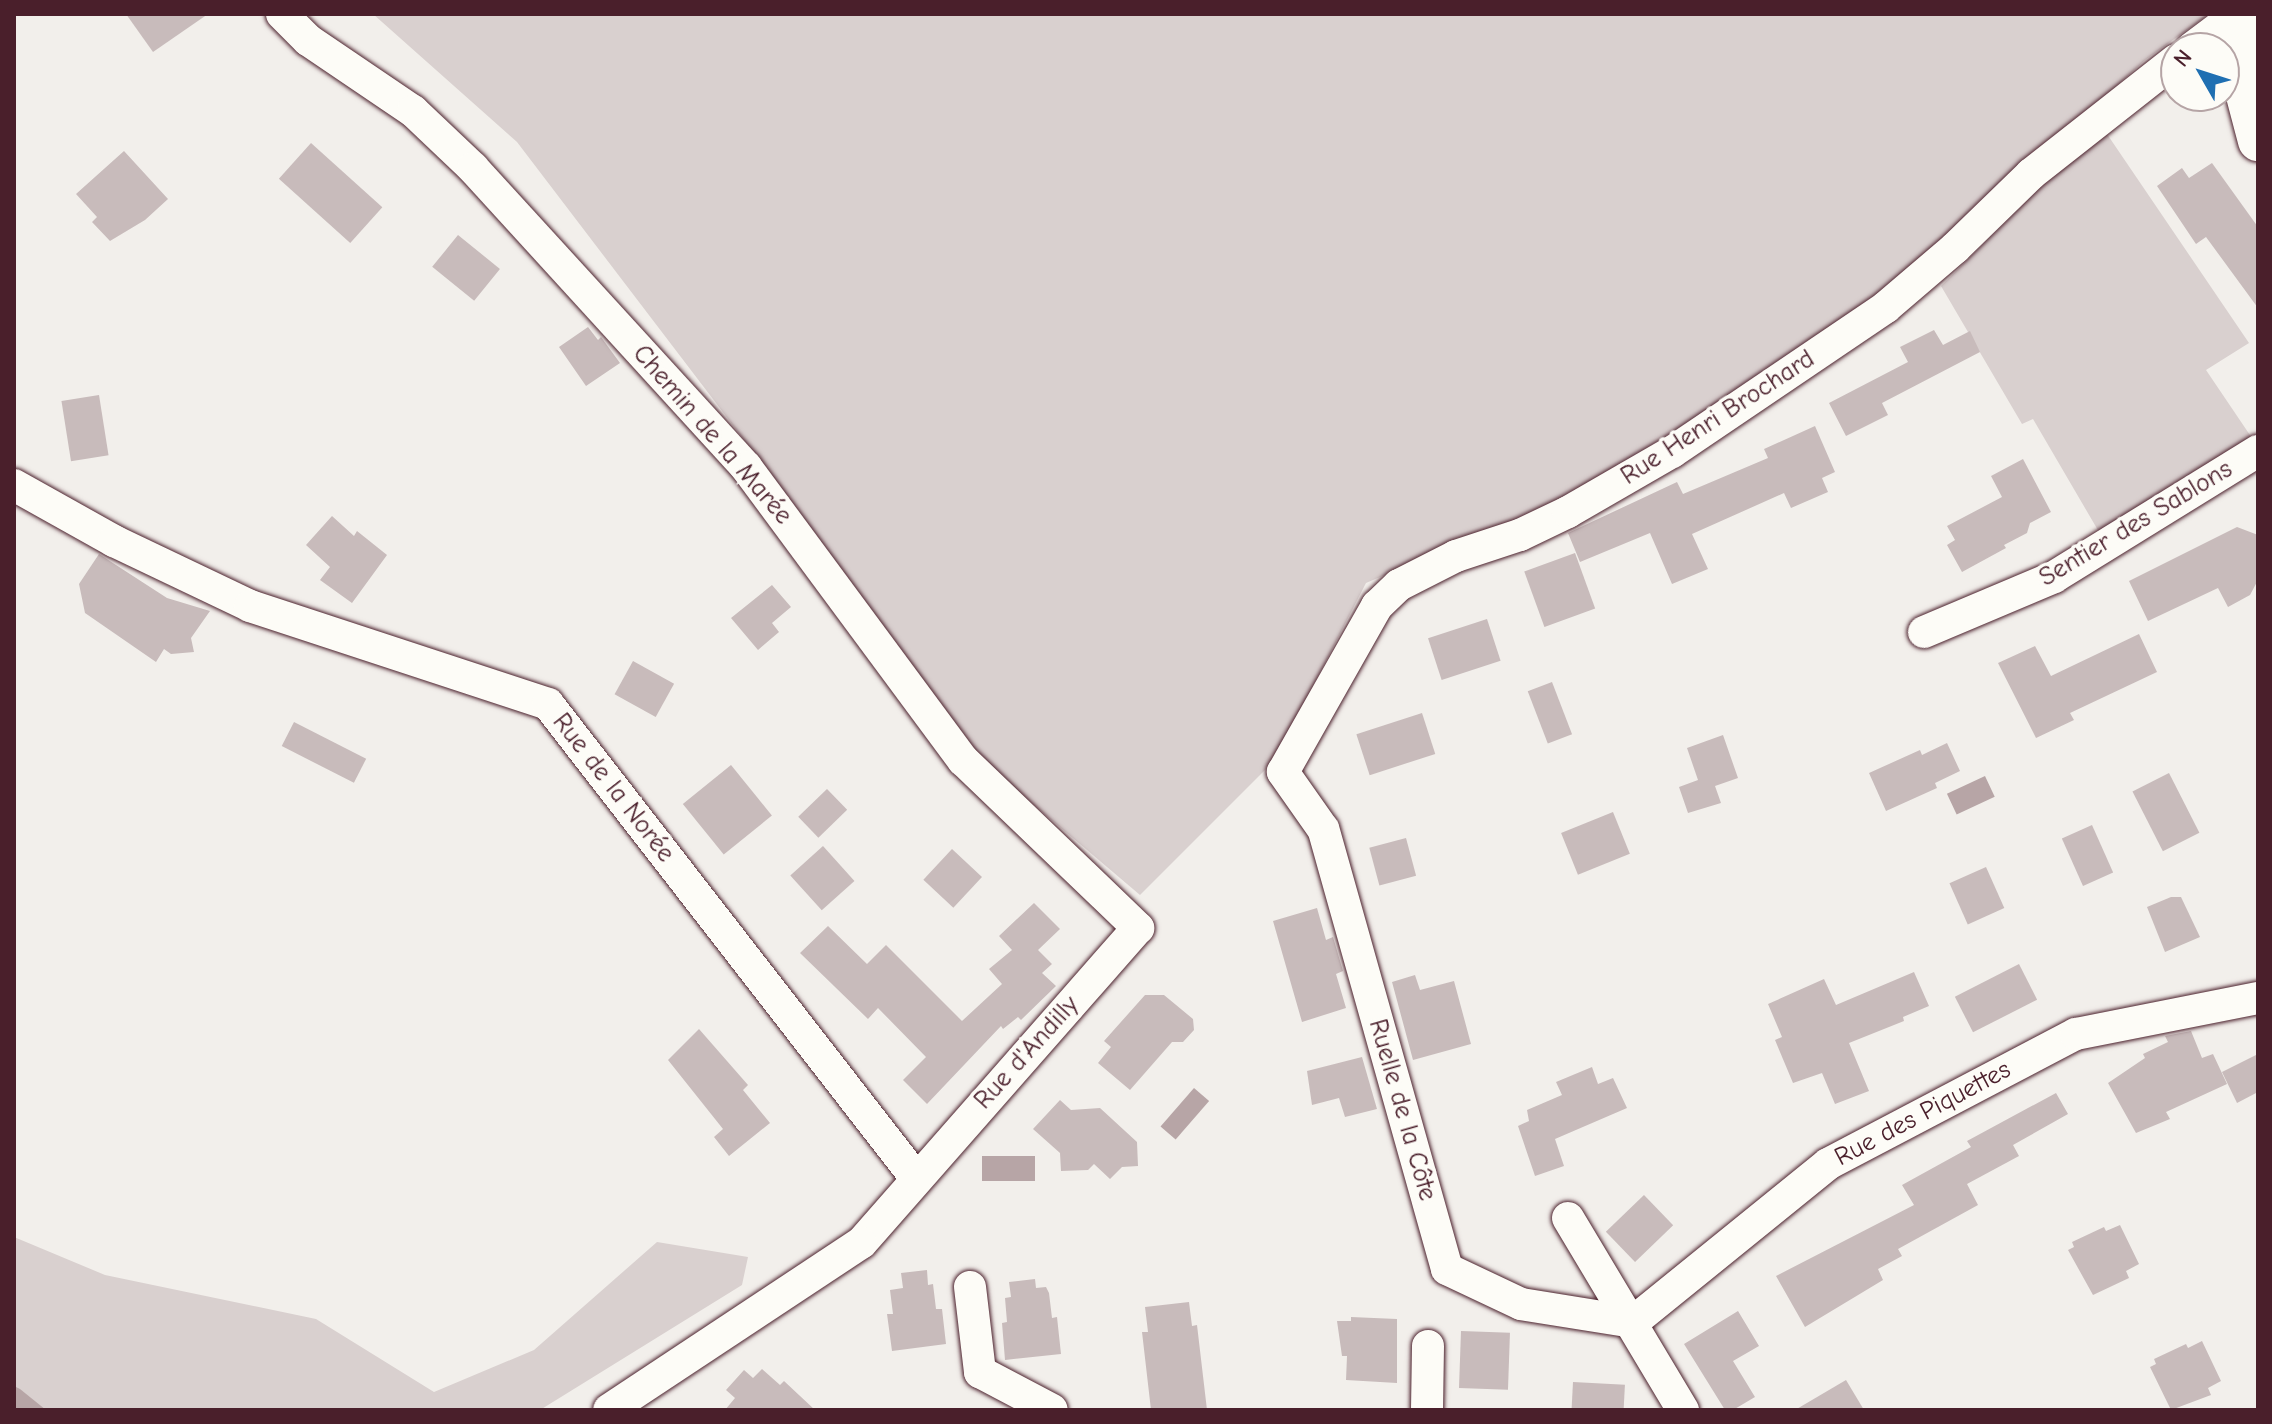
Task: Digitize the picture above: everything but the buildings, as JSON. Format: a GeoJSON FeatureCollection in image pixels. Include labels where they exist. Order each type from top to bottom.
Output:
{"type":"FeatureCollection","features":[{"type":"Feature","properties":{"kind":"main road"},"geometry":{"type":"LineString","coordinates":[[2255,20],[2243,49],[2244,88],[2258,141]]}},
{"type":"Feature","properties":{"kind":"street","name":"Chemin de la Marée"},"geometry":{"type":"LineString","coordinates":[[282,14],[308,40],[413,111],[473,168],[746,467],[963,760],[1138,928]]}},
{"type":"Feature","properties":{"kind":"street"},"geometry":{"type":"LineString","coordinates":[[2213,32],[2224,24],[2255,20]]}},
{"type":"Feature","properties":{"kind":"street","name":"Rue Henri Brochard"},"geometry":{"type":"LineString","coordinates":[[1283,772],[1377,606],[1399,585],[1456,556],[1520,535],[1568,512],[1672,452],[1886,307],[1955,248],[2031,174],[2160,73]]}},
{"type":"Feature","properties":{"kind":"street","name":"Sentier des Sablons"},"geometry":{"type":"LineString","coordinates":[[1924,632],[2054,577],[2258,451]]}},
{"type":"Feature","properties":{"kind":"street","name":"Rue de la Norée"},"geometry":{"type":"LineString","coordinates":[[14,485],[114,541],[250,606],[548,704],[916,1178]]}},
{"type":"Feature","properties":{"kind":"street","name":"Ruelle de la Côte"},"geometry":{"type":"LineString","coordinates":[[1283,772],[1323,829],[1447,1269],[1521,1304],[1633,1322]]}},
{"type":"Feature","properties":{"kind":"street","name":"Rue d'Andilly"},"geometry":{"type":"LineString","coordinates":[[609,1410],[849,1253],[1138,928]]}},
{"type":"Feature","properties":{"kind":"street","name":"Rue des Piquettes"},"geometry":{"type":"LineString","coordinates":[[1633,1322],[1828,1164],[2076,1034],[2258,998]]}},
{"type":"Feature","properties":{"kind":"street"},"geometry":{"type":"LineString","coordinates":[[1568,1218],[1683,1410]]}},
{"type":"Feature","properties":{"kind":"street"},"geometry":{"type":"LineString","coordinates":[[970,1287],[980,1372],[1052,1410]]}},
{"type":"Feature","properties":{"kind":"street"},"geometry":{"type":"LineString","coordinates":[[1427,1410],[1428,1346]]}},
{"type":"Feature","properties":{"kind":"shaded area"},"geometry":{"type":"Polygon","coordinates":[[[373,14],[2209,14],[2184,32],[2160,32],[2160,49],[1880,301],[1567,498],[1366,583],[1275,760],[1140,895],[974,754],[780,487],[517,142],[373,14]]]}},
{"type":"Feature","properties":{"kind":"shaded area"},"geometry":{"type":"Polygon","coordinates":[[[2107,134],[2249,343],[2206,370],[2256,444],[2099,532],[2033,419],[2022,424],[1941,286],[2047,181],[2107,134]]]}},
{"type":"Feature","properties":{"kind":"shaded area"},"geometry":{"type":"Polygon","coordinates":[[[1985,776],[1995,797],[1957,815],[1947,794],[1985,776]]]}},
{"type":"Feature","properties":{"kind":"shaded area"},"geometry":{"type":"Polygon","coordinates":[[[1194,1088],[1209,1101],[1176,1140],[1161,1126],[1194,1088]]]}},
{"type":"Feature","properties":{"kind":"shaded area"},"geometry":{"type":"Polygon","coordinates":[[[982,1156],[1035,1156],[1035,1181],[982,1181],[982,1156]]]}},
{"type":"Feature","properties":{"kind":"shaded area"},"geometry":{"type":"Polygon","coordinates":[[[14,1237],[105,1275],[316,1319],[434,1392],[534,1350],[657,1242],[748,1257],[742,1285],[540,1410],[14,1410],[14,1237]]]}},
{"type":"Feature","properties":{"kind":"shaded area"},"geometry":{"type":"Polygon","coordinates":[[[14,1386],[20,1389],[46,1410],[14,1410],[14,1386]]]}}]}
